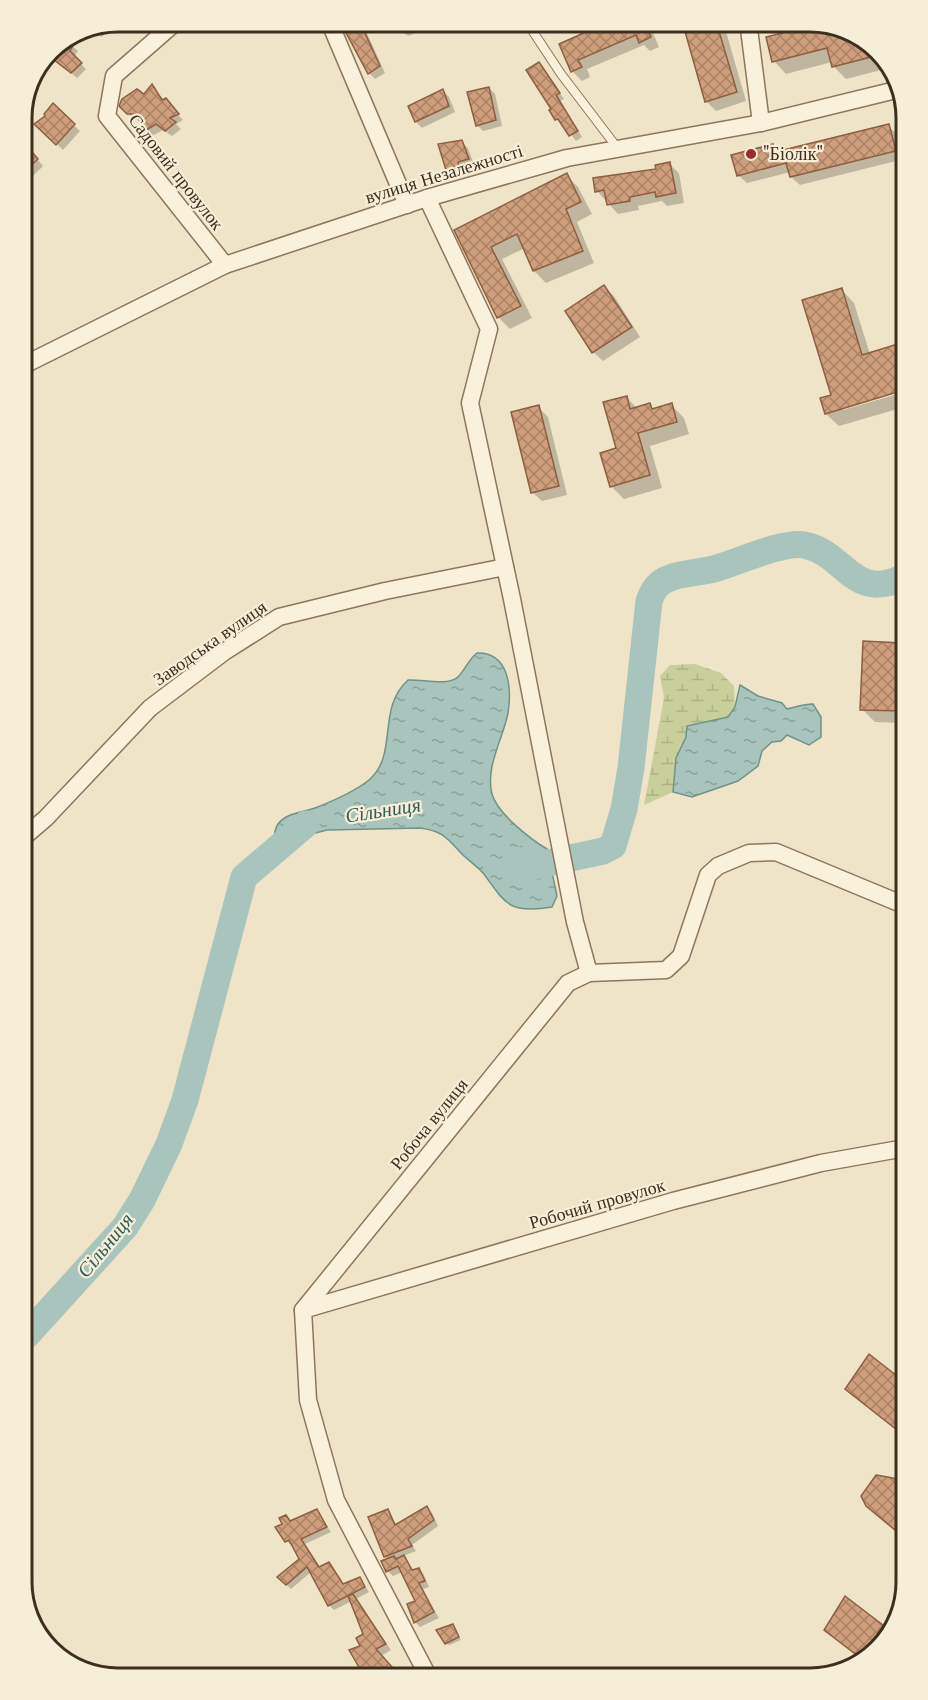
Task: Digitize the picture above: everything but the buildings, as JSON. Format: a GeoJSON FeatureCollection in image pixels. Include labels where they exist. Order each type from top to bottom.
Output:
{"type":"FeatureCollection","features":[{"type":"Feature","properties":{"kind":"street","name":"Садовий провулок"},"geometry":{"type":"LineString","coordinates":[[165,31],[114,76],[107,116],[225,266]]}},
{"type":"Feature","properties":{"kind":"street"},"geometry":{"type":"LineString","coordinates":[[333,31],[407,205]]}},
{"type":"Feature","properties":{"kind":"street"},"geometry":{"type":"LineString","coordinates":[[749,32],[761,123]]}},
{"type":"Feature","properties":{"kind":"street","name":"вулиця Незалежності"},"geometry":{"type":"LineString","coordinates":[[32,361],[225,266],[427,198],[567,158],[761,123],[892,91]]}},
{"type":"Feature","properties":{"kind":"street"},"geometry":{"type":"LineString","coordinates":[[427,198],[489,329],[470,403],[505,567],[558,842],[575,922],[589,973]]}},
{"type":"Feature","properties":{"kind":"street","name":"Заводська вулиця"},"geometry":{"type":"LineString","coordinates":[[32,830],[150,708],[224,652],[279,617],[385,591],[505,567]]}},
{"type":"Feature","properties":{"kind":"street","name":"Робоча вулиця"},"geometry":{"type":"LineString","coordinates":[[303,1310],[568,983],[589,973],[666,970],[681,956],[708,875],[718,866],[749,853],[776,852],[896,902]]}},
{"type":"Feature","properties":{"kind":"street","name":"Робочий провулок"},"geometry":{"type":"LineString","coordinates":[[303,1310],[673,1202],[821,1163],[896,1150]]}},
{"type":"Feature","properties":{"kind":"street"},"geometry":{"type":"LineString","coordinates":[[303,1310],[308,1400],[336,1500],[424,1668]]}},
{"type":"Feature","properties":{"kind":"lane"},"geometry":{"type":"LineString","coordinates":[[533,32],[561,74],[620,150]]}},
{"type":"Feature","properties":{"kind":"green space"},"geometry":{"type":"Polygon","coordinates":[[[695,664],[721,673],[734,686],[735,707],[728,717],[687,726],[686,737],[676,758],[673,792],[644,805],[664,698],[660,676],[670,665],[695,664]]]}},
{"type":"Feature","properties":{"kind":"water"},"geometry":{"type":"Polygon","coordinates":[[[477,653],[488,654],[496,658],[506,673],[508,683],[508,713],[493,763],[490,784],[492,794],[507,817],[547,849],[557,896],[552,907],[526,909],[511,905],[499,895],[481,870],[439,833],[428,829],[327,830],[304,836],[281,850],[274,842],[274,833],[281,820],[350,792],[369,780],[378,769],[386,745],[393,704],[398,692],[408,680],[442,682],[455,679],[477,653]]]}},
{"type":"Feature","properties":{"kind":"water"},"geometry":{"type":"Polygon","coordinates":[[[740,685],[758,696],[782,703],[787,709],[813,704],[821,717],[821,737],[809,745],[787,735],[781,741],[772,742],[762,751],[758,766],[738,781],[692,797],[673,792],[676,758],[686,737],[687,726],[728,717],[735,707],[740,685]]]}},
{"type":"Feature","properties":{"kind":"waterway","name":"Сільниця"},"geometry":{"type":"LineString","coordinates":[[516,860],[534,866],[603,851],[613,846],[624,809],[631,768],[649,601],[659,584],[676,576],[714,569],[774,549],[795,545],[804,545],[818,550],[860,580],[871,584],[885,584],[896,580]]}},
{"type":"Feature","properties":{"kind":"waterway","name":"Сільниця"},"geometry":{"type":"LineString","coordinates":[[31,1330],[125,1227],[142,1200],[169,1144],[185,1100],[244,877],[306,824]]}},
{"type":"Feature","properties":{"kind":"place","name":"\"Біолік\""},"geometry":{"type":"Point","coordinates":[751,154]}}]}
